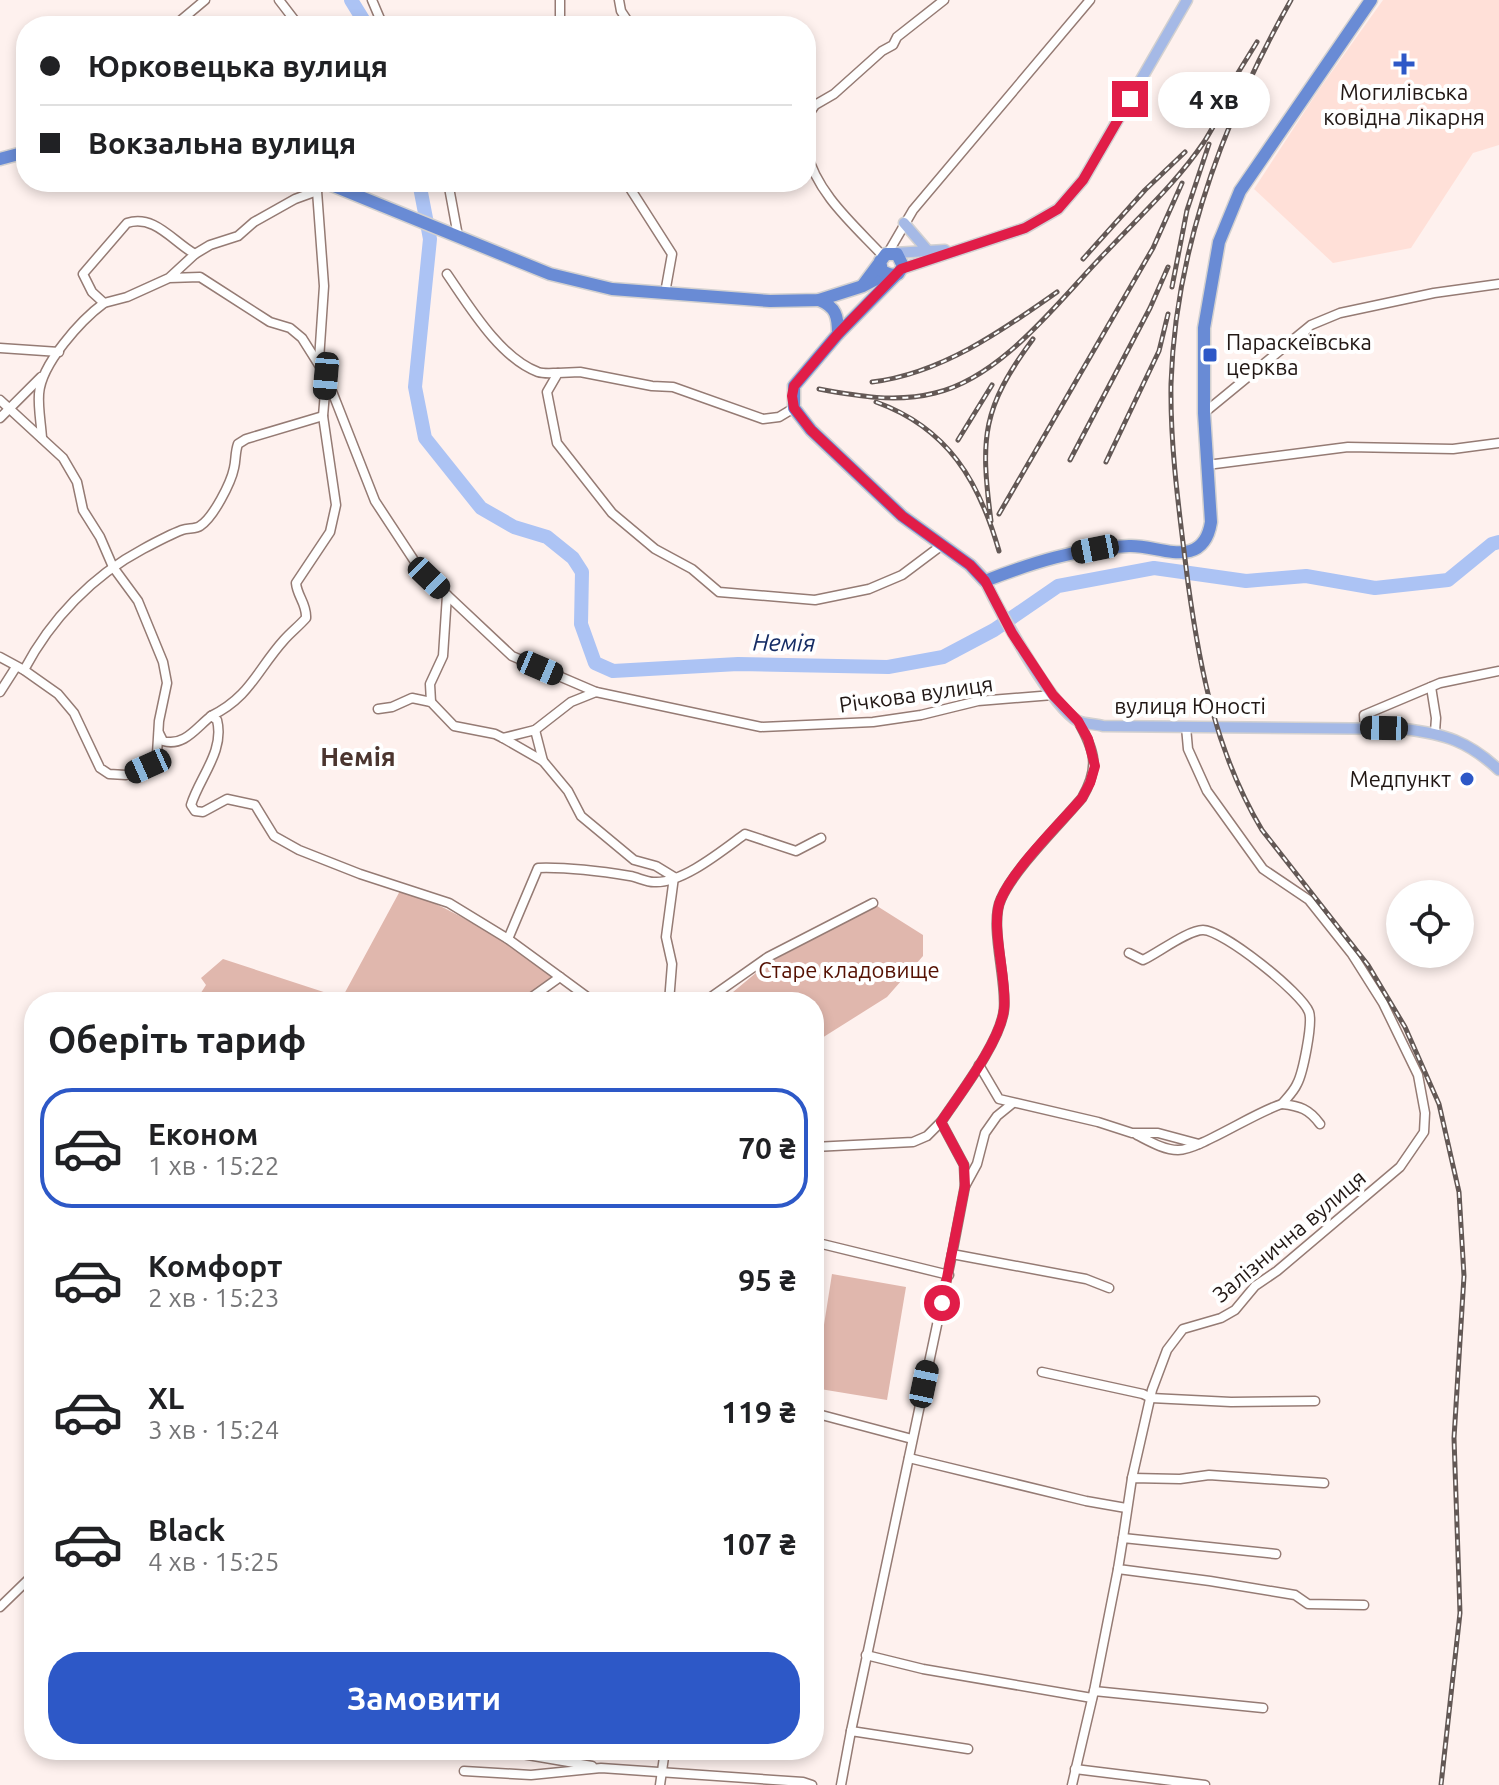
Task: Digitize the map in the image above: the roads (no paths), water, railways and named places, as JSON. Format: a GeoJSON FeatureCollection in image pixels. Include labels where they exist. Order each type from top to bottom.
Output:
{"type":"FeatureCollection","features":[{"type":"Feature","properties":{"kind":"highway"},"geometry":{"type":"LineString","coordinates":[[887,265],[872,299],[794,386],[794,408],[811,430],[881,497],[970,565],[985,581],[1032,562],[1095,549],[1130,546],[1173,551],[1194,549],[1207,538],[1211,522],[1204,413],[1204,328],[1219,242],[1240,191],[1254,167],[1371,0]]}},
{"type":"Feature","properties":{"kind":"highway"},"geometry":{"type":"LineString","coordinates":[[341,192],[550,274],[612,289],[770,301],[819,300],[863,286],[887,265]]}},
{"type":"Feature","properties":{"kind":"highway"},"geometry":{"type":"LineString","coordinates":[[863,286],[887,265]]}},
{"type":"Feature","properties":{"kind":"highway"},"geometry":{"type":"LineString","coordinates":[[872,299],[887,265]]}},
{"type":"Feature","properties":{"kind":"highway"},"geometry":{"type":"LineString","coordinates":[[819,300],[835,310],[838,334]]}},
{"type":"Feature","properties":{"kind":"main road"},"geometry":{"type":"LineString","coordinates":[[887,265],[955,250],[1025,228],[1058,209],[1083,180],[1187,0]]}},
{"type":"Feature","properties":{"kind":"main road"},"geometry":{"type":"LineString","coordinates":[[904,223],[928,251]]}},
{"type":"Feature","properties":{"kind":"main road"},"geometry":{"type":"LineString","coordinates":[[887,265],[928,251],[955,250]]}},
{"type":"Feature","properties":{"kind":"main road"},"geometry":{"type":"LineString","coordinates":[[985,581],[1012,633],[1053,695],[1078,721]]}},
{"type":"Feature","properties":{"kind":"main road","name":"вулиця Юності"},"geometry":{"type":"LineString","coordinates":[[1078,721],[1103,726],[1365,728],[1435,732],[1469,746],[1499,770]]}},
{"type":"Feature","properties":{"kind":"street"},"geometry":{"type":"LineString","coordinates":[[186,16],[205,0]]}},
{"type":"Feature","properties":{"kind":"street"},"geometry":{"type":"LineString","coordinates":[[279,0],[291,16]]}},
{"type":"Feature","properties":{"kind":"street"},"geometry":{"type":"LineString","coordinates":[[816,102],[859,73],[893,45],[897,37],[944,0]]}},
{"type":"Feature","properties":{"kind":"street"},"geometry":{"type":"LineString","coordinates":[[816,178],[887,265],[904,223],[1090,0]]}},
{"type":"Feature","properties":{"kind":"street"},"geometry":{"type":"LineString","coordinates":[[0,418],[42,377],[87,316],[104,303],[127,297],[169,278],[195,254],[210,245],[238,236],[254,222],[308,192]]}},
{"type":"Feature","properties":{"kind":"street","name":"Річкова вулиця"},"geometry":{"type":"LineString","coordinates":[[319,361],[324,286],[320,192]]}},
{"type":"Feature","properties":{"kind":"street"},"geometry":{"type":"LineString","coordinates":[[450,192],[458,236]]}},
{"type":"Feature","properties":{"kind":"street"},"geometry":{"type":"LineString","coordinates":[[632,192],[672,254],[665,293]]}},
{"type":"Feature","properties":{"kind":"street"},"geometry":{"type":"LineString","coordinates":[[104,303],[92,292],[83,274],[127,223],[136,220],[157,225],[195,254]]}},
{"type":"Feature","properties":{"kind":"street"},"geometry":{"type":"LineString","coordinates":[[447,274],[482,325],[500,345],[539,372],[580,372],[673,387],[763,419],[779,417],[794,408]]}},
{"type":"Feature","properties":{"kind":"street","name":"Річкова вулиця"},"geometry":{"type":"LineString","coordinates":[[169,278],[200,277],[270,322],[290,328],[302,338],[326,376],[375,501],[421,571],[512,656],[596,692],[761,727],[873,722],[921,715],[978,701],[1053,695]]}},
{"type":"Feature","properties":{"kind":"street"},"geometry":{"type":"LineString","coordinates":[[1204,413],[1311,325],[1354,310],[1434,293],[1499,284]]}},
{"type":"Feature","properties":{"kind":"street"},"geometry":{"type":"LineString","coordinates":[[0,348],[59,352]]}},
{"type":"Feature","properties":{"kind":"street"},"geometry":{"type":"LineString","coordinates":[[558,373],[547,392],[557,443],[612,513],[655,549],[692,569],[719,592],[815,600],[869,589],[902,575],[942,545]]}},
{"type":"Feature","properties":{"kind":"street"},"geometry":{"type":"LineString","coordinates":[[159,733],[163,741],[172,744],[185,739],[211,716],[233,705],[285,639],[306,618],[307,610],[296,590],[296,583],[330,532],[336,505],[323,416],[326,376]]}},
{"type":"Feature","properties":{"kind":"street"},"geometry":{"type":"LineString","coordinates":[[42,377],[39,394],[42,438]]}},
{"type":"Feature","properties":{"kind":"street"},"geometry":{"type":"LineString","coordinates":[[0,400],[63,458],[77,482],[83,510],[100,537],[113,567],[138,601],[163,662],[167,683],[159,721],[157,754],[148,766],[126,775],[109,774],[100,768],[74,713],[58,694],[0,657]]}},
{"type":"Feature","properties":{"kind":"street"},"geometry":{"type":"LineString","coordinates":[[0,692],[69,605],[113,567],[168,537],[200,526],[217,507],[234,469],[238,444],[323,416]]}},
{"type":"Feature","properties":{"kind":"street"},"geometry":{"type":"LineString","coordinates":[[1207,465],[1348,447],[1453,449],[1499,443]]}},
{"type":"Feature","properties":{"kind":"street"},"geometry":{"type":"LineString","coordinates":[[431,702],[430,684],[443,656],[447,595]]}},
{"type":"Feature","properties":{"kind":"street"},"geometry":{"type":"LineString","coordinates":[[1365,728],[1364,715],[1431,687],[1499,671]]}},
{"type":"Feature","properties":{"kind":"street"},"geometry":{"type":"LineString","coordinates":[[1431,687],[1435,732]]}},
{"type":"Feature","properties":{"kind":"street"},"geometry":{"type":"LineString","coordinates":[[503,738],[535,730],[571,702],[596,692]]}},
{"type":"Feature","properties":{"kind":"street"},"geometry":{"type":"LineString","coordinates":[[378,709],[392,707],[412,698],[431,702],[454,726],[503,738],[543,761],[568,791],[581,816],[634,860],[656,866],[674,877]]}},
{"type":"Feature","properties":{"kind":"street"},"geometry":{"type":"LineString","coordinates":[[211,716],[217,720],[219,727],[215,750],[191,805],[195,811],[203,812],[227,799],[255,805],[274,836],[299,850],[360,874],[449,903],[508,939],[580,992]]}},
{"type":"Feature","properties":{"kind":"street"},"geometry":{"type":"LineString","coordinates":[[824,1146],[913,1142],[927,1136],[941,1122],[979,1065],[1000,1026],[1004,1010],[998,917],[1000,899],[1014,877],[1082,798],[1095,766],[1088,739],[1078,721]]}},
{"type":"Feature","properties":{"kind":"street","name":"Залізнична вулиця"},"geometry":{"type":"LineString","coordinates":[[1072,1785],[1118,1569],[1132,1478],[1151,1398],[1167,1350],[1183,1329],[1221,1318],[1235,1310],[1255,1286],[1400,1167],[1424,1132],[1425,1113],[1418,1075],[1383,1003],[1352,954],[1309,900],[1263,869],[1207,791],[1188,749],[1186,727]]}},
{"type":"Feature","properties":{"kind":"street"},"geometry":{"type":"LineString","coordinates":[[535,730],[543,761]]}},
{"type":"Feature","properties":{"kind":"street"},"geometry":{"type":"LineString","coordinates":[[508,939],[538,868],[599,871],[655,882],[687,873],[745,834],[796,851],[821,838]]}},
{"type":"Feature","properties":{"kind":"street"},"geometry":{"type":"LineString","coordinates":[[670,992],[672,964],[666,937],[674,877]]}},
{"type":"Feature","properties":{"kind":"street"},"geometry":{"type":"LineString","coordinates":[[718,992],[768,957],[873,903]]}},
{"type":"Feature","properties":{"kind":"street"},"geometry":{"type":"LineString","coordinates":[[1129,953],[1143,960],[1193,933],[1203,930],[1211,932],[1227,939],[1301,999],[1309,1013],[1309,1031],[1298,1084],[1282,1104]]}},
{"type":"Feature","properties":{"kind":"street"},"geometry":{"type":"LineString","coordinates":[[539,992],[560,977]]}},
{"type":"Feature","properties":{"kind":"street"},"geometry":{"type":"LineString","coordinates":[[979,1065],[999,1099],[1098,1122],[1180,1151],[1264,1109],[1282,1104],[1311,1111],[1320,1124]]}},
{"type":"Feature","properties":{"kind":"street"},"geometry":{"type":"LineString","coordinates":[[965,1186],[977,1164],[985,1133],[997,1116],[1013,1103]]}},
{"type":"Feature","properties":{"kind":"street"},"geometry":{"type":"LineString","coordinates":[[841,1785],[965,1186],[964,1165],[941,1122]]}},
{"type":"Feature","properties":{"kind":"street"},"geometry":{"type":"LineString","coordinates":[[824,1245],[949,1275]]}},
{"type":"Feature","properties":{"kind":"street"},"geometry":{"type":"LineString","coordinates":[[952,1254],[1086,1279],[1109,1288]]}},
{"type":"Feature","properties":{"kind":"street"},"geometry":{"type":"LineString","coordinates":[[1042,1372],[1151,1398],[1231,1402],[1315,1401]]}},
{"type":"Feature","properties":{"kind":"street"},"geometry":{"type":"LineString","coordinates":[[824,1416],[912,1439]]}},
{"type":"Feature","properties":{"kind":"street"},"geometry":{"type":"LineString","coordinates":[[909,1458],[1126,1508]]}},
{"type":"Feature","properties":{"kind":"street"},"geometry":{"type":"LineString","coordinates":[[1132,1478],[1180,1479],[1209,1475],[1324,1483]]}},
{"type":"Feature","properties":{"kind":"street"},"geometry":{"type":"LineString","coordinates":[[1123,1538],[1276,1554]]}},
{"type":"Feature","properties":{"kind":"street"},"geometry":{"type":"LineString","coordinates":[[1118,1569],[1295,1595],[1308,1604],[1364,1605]]}},
{"type":"Feature","properties":{"kind":"street"},"geometry":{"type":"LineString","coordinates":[[0,1607],[24,1584]]}},
{"type":"Feature","properties":{"kind":"street"},"geometry":{"type":"LineString","coordinates":[[866,1655],[923,1669],[1093,1694],[1263,1708]]}},
{"type":"Feature","properties":{"kind":"street"},"geometry":{"type":"LineString","coordinates":[[851,1731],[968,1749]]}},
{"type":"Feature","properties":{"kind":"street"},"geometry":{"type":"LineString","coordinates":[[561,1760],[601,1768],[812,1785]]}},
{"type":"Feature","properties":{"kind":"street"},"geometry":{"type":"LineString","coordinates":[[660,1785],[664,1760]]}},
{"type":"Feature","properties":{"kind":"street"},"geometry":{"type":"LineString","coordinates":[[464,1771],[531,1775],[601,1768]]}},
{"type":"Feature","properties":{"kind":"street"},"geometry":{"type":"LineString","coordinates":[[1075,1769],[1205,1785]]}},
{"type":"Feature","properties":{"kind":"waterway","name":"Немія"},"geometry":{"type":"LineString","coordinates":[[351,0],[361,16]]}},
{"type":"Feature","properties":{"kind":"waterway","name":"Немія"},"geometry":{"type":"LineString","coordinates":[[421,192],[430,239],[415,387],[425,438],[481,508],[514,527],[547,537],[573,558],[582,572],[581,624],[595,663],[613,671],[738,664],[888,667],[943,657],[994,630],[1058,586],[1154,568],[1246,581],[1306,576],[1375,588],[1448,580],[1492,544],[1499,542]]}},
{"type":"Feature","properties":{"kind":"railway"},"geometry":{"type":"LineString","coordinates":[[1291,0],[1225,137],[1193,234],[1175,333],[1171,384],[1174,459],[1198,647],[1212,710],[1233,771],[1262,830],[1368,965],[1405,1027],[1439,1104],[1459,1192],[1464,1276],[1454,1438],[1460,1613],[1441,1785]]}},
{"type":"Feature","properties":{"kind":"railway"},"geometry":{"type":"LineString","coordinates":[[1228,89],[1257,42]]}},
{"type":"Feature","properties":{"kind":"railway"},"geometry":{"type":"LineString","coordinates":[[819,389],[906,398],[935,393],[984,371],[1028,334],[1170,185],[1204,142],[1237,83]]}},
{"type":"Feature","properties":{"kind":"railway"},"geometry":{"type":"LineString","coordinates":[[1172,287],[1187,210],[1209,144]]}},
{"type":"Feature","properties":{"kind":"railway"},"geometry":{"type":"LineString","coordinates":[[1083,259],[1145,190],[1185,152]]}},
{"type":"Feature","properties":{"kind":"railway"},"geometry":{"type":"LineString","coordinates":[[999,514],[1153,248],[1182,183]]}},
{"type":"Feature","properties":{"kind":"railway"},"geometry":{"type":"LineString","coordinates":[[1070,460],[1150,308],[1168,267]]}},
{"type":"Feature","properties":{"kind":"railway"},"geometry":{"type":"LineString","coordinates":[[872,382],[922,370],[969,349],[1057,292]]}},
{"type":"Feature","properties":{"kind":"railway"},"geometry":{"type":"LineString","coordinates":[[1106,462],[1159,351],[1168,314]]}},
{"type":"Feature","properties":{"kind":"railway"},"geometry":{"type":"LineString","coordinates":[[991,521],[986,467],[989,424],[1003,385],[1033,339]]}},
{"type":"Feature","properties":{"kind":"railway"},"geometry":{"type":"LineString","coordinates":[[958,440],[992,385]]}},
{"type":"Feature","properties":{"kind":"railway"},"geometry":{"type":"LineString","coordinates":[[876,402],[923,426],[957,460],[981,502],[999,551]]}},
{"type":"Feature","properties":{"kind":"place","name":"Могилівська ковідна лікарня"},"geometry":{"type":"Point","coordinates":[1404,64]}},
{"type":"Feature","properties":{"kind":"place","name":"Параскеївська церква"},"geometry":{"type":"Point","coordinates":[1210,355]}},
{"type":"Feature","properties":{"kind":"place","name":"Медпункт"},"geometry":{"type":"Point","coordinates":[1467,779]}},
{"type":"Feature","properties":{"kind":"district","name":"Немія"},"geometry":{"type":"Point","coordinates":[358,757]}},
{"type":"Feature","properties":{"kind":"park label","name":"Старе кладовище"},"geometry":{"type":"Point","coordinates":[849,970]}}]}
